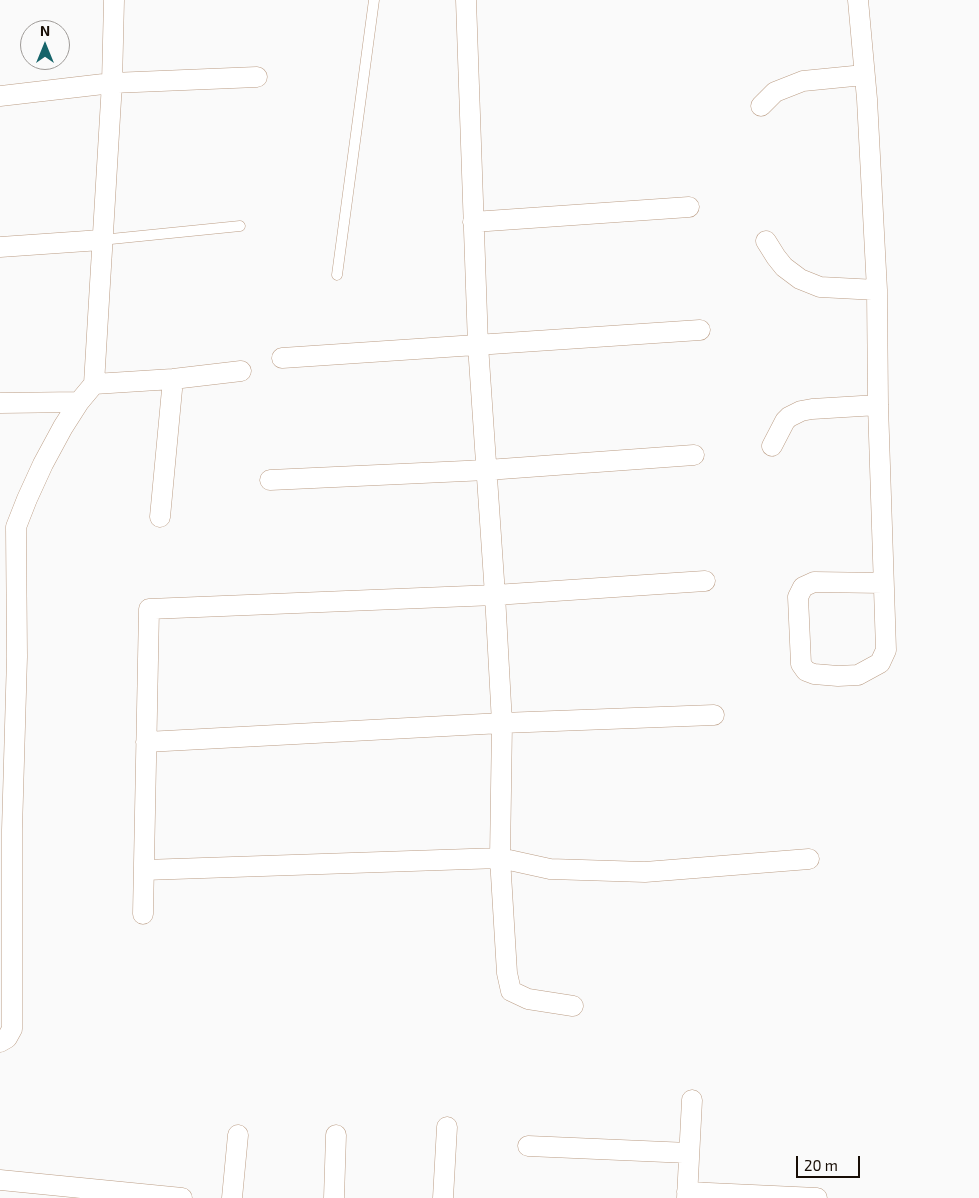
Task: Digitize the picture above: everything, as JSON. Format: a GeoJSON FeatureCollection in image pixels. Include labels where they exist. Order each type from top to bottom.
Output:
{"type":"FeatureCollection","features":[{"type":"Feature","properties":{"kind":"street"},"geometry":{"type":"LineString","coordinates":[[0,1042],[7,1038],[12,1029],[12,830],[8,704],[17,657],[16,527],[43,464],[63,427],[79,402],[94,384],[101,240],[112,83],[114,0]]}},
{"type":"Feature","properties":{"kind":"street"},"geometry":{"type":"LineString","coordinates":[[466,0],[478,345],[502,723],[500,858],[507,973],[510,990],[528,999],[573,1006]]}},
{"type":"Feature","properties":{"kind":"street"},"geometry":{"type":"LineString","coordinates":[[858,0],[867,99],[877,290],[878,405],[886,650],[880,663],[858,675],[838,676],[814,674],[806,671],[801,664],[798,597],[803,587],[814,582],[883,583]]}},
{"type":"Feature","properties":{"kind":"street"},"geometry":{"type":"LineString","coordinates":[[761,106],[775,92],[803,81],[864,75]]}},
{"type":"Feature","properties":{"kind":"street"},"geometry":{"type":"LineString","coordinates":[[0,96],[112,83],[257,77]]}},
{"type":"Feature","properties":{"kind":"street"},"geometry":{"type":"LineString","coordinates":[[473,222],[689,207]]}},
{"type":"Feature","properties":{"kind":"street"},"geometry":{"type":"LineString","coordinates":[[0,247],[101,240]]}},
{"type":"Feature","properties":{"kind":"street"},"geometry":{"type":"LineString","coordinates":[[766,240],[784,267],[800,279],[820,287],[877,290]]}},
{"type":"Feature","properties":{"kind":"street"},"geometry":{"type":"LineString","coordinates":[[282,358],[700,330]]}},
{"type":"Feature","properties":{"kind":"street"},"geometry":{"type":"LineString","coordinates":[[94,384],[173,379],[241,371]]}},
{"type":"Feature","properties":{"kind":"street"},"geometry":{"type":"LineString","coordinates":[[160,517],[173,379]]}},
{"type":"Feature","properties":{"kind":"street"},"geometry":{"type":"LineString","coordinates":[[0,403],[79,402]]}},
{"type":"Feature","properties":{"kind":"street"},"geometry":{"type":"LineString","coordinates":[[772,446],[785,421],[801,411],[812,408],[878,405]]}},
{"type":"Feature","properties":{"kind":"street"},"geometry":{"type":"LineString","coordinates":[[270,480],[487,470],[694,455]]}},
{"type":"Feature","properties":{"kind":"street"},"geometry":{"type":"LineString","coordinates":[[143,914],[149,609],[495,595],[705,582]]}},
{"type":"Feature","properties":{"kind":"street"},"geometry":{"type":"LineString","coordinates":[[146,742],[502,723],[714,715]]}},
{"type":"Feature","properties":{"kind":"street"},"geometry":{"type":"LineString","coordinates":[[144,870],[500,858],[550,869],[645,872],[810,859]]}},
{"type":"Feature","properties":{"kind":"street"},"geometry":{"type":"LineString","coordinates":[[692,1100],[687,1195],[817,1198]]}},
{"type":"Feature","properties":{"kind":"street"},"geometry":{"type":"LineString","coordinates":[[442,1198],[447,1127]]}},
{"type":"Feature","properties":{"kind":"street"},"geometry":{"type":"LineString","coordinates":[[334,1198],[336,1135]]}},
{"type":"Feature","properties":{"kind":"street"},"geometry":{"type":"LineString","coordinates":[[232,1198],[238,1136]]}},
{"type":"Feature","properties":{"kind":"street"},"geometry":{"type":"LineString","coordinates":[[528,1146],[689,1153]]}},
{"type":"Feature","properties":{"kind":"street"},"geometry":{"type":"LineString","coordinates":[[0,1180],[182,1198]]}},
{"type":"Feature","properties":{"kind":"lane"},"geometry":{"type":"LineString","coordinates":[[338,275],[374,0]]}},
{"type":"Feature","properties":{"kind":"lane"},"geometry":{"type":"LineString","coordinates":[[101,240],[240,226]]}}]}
